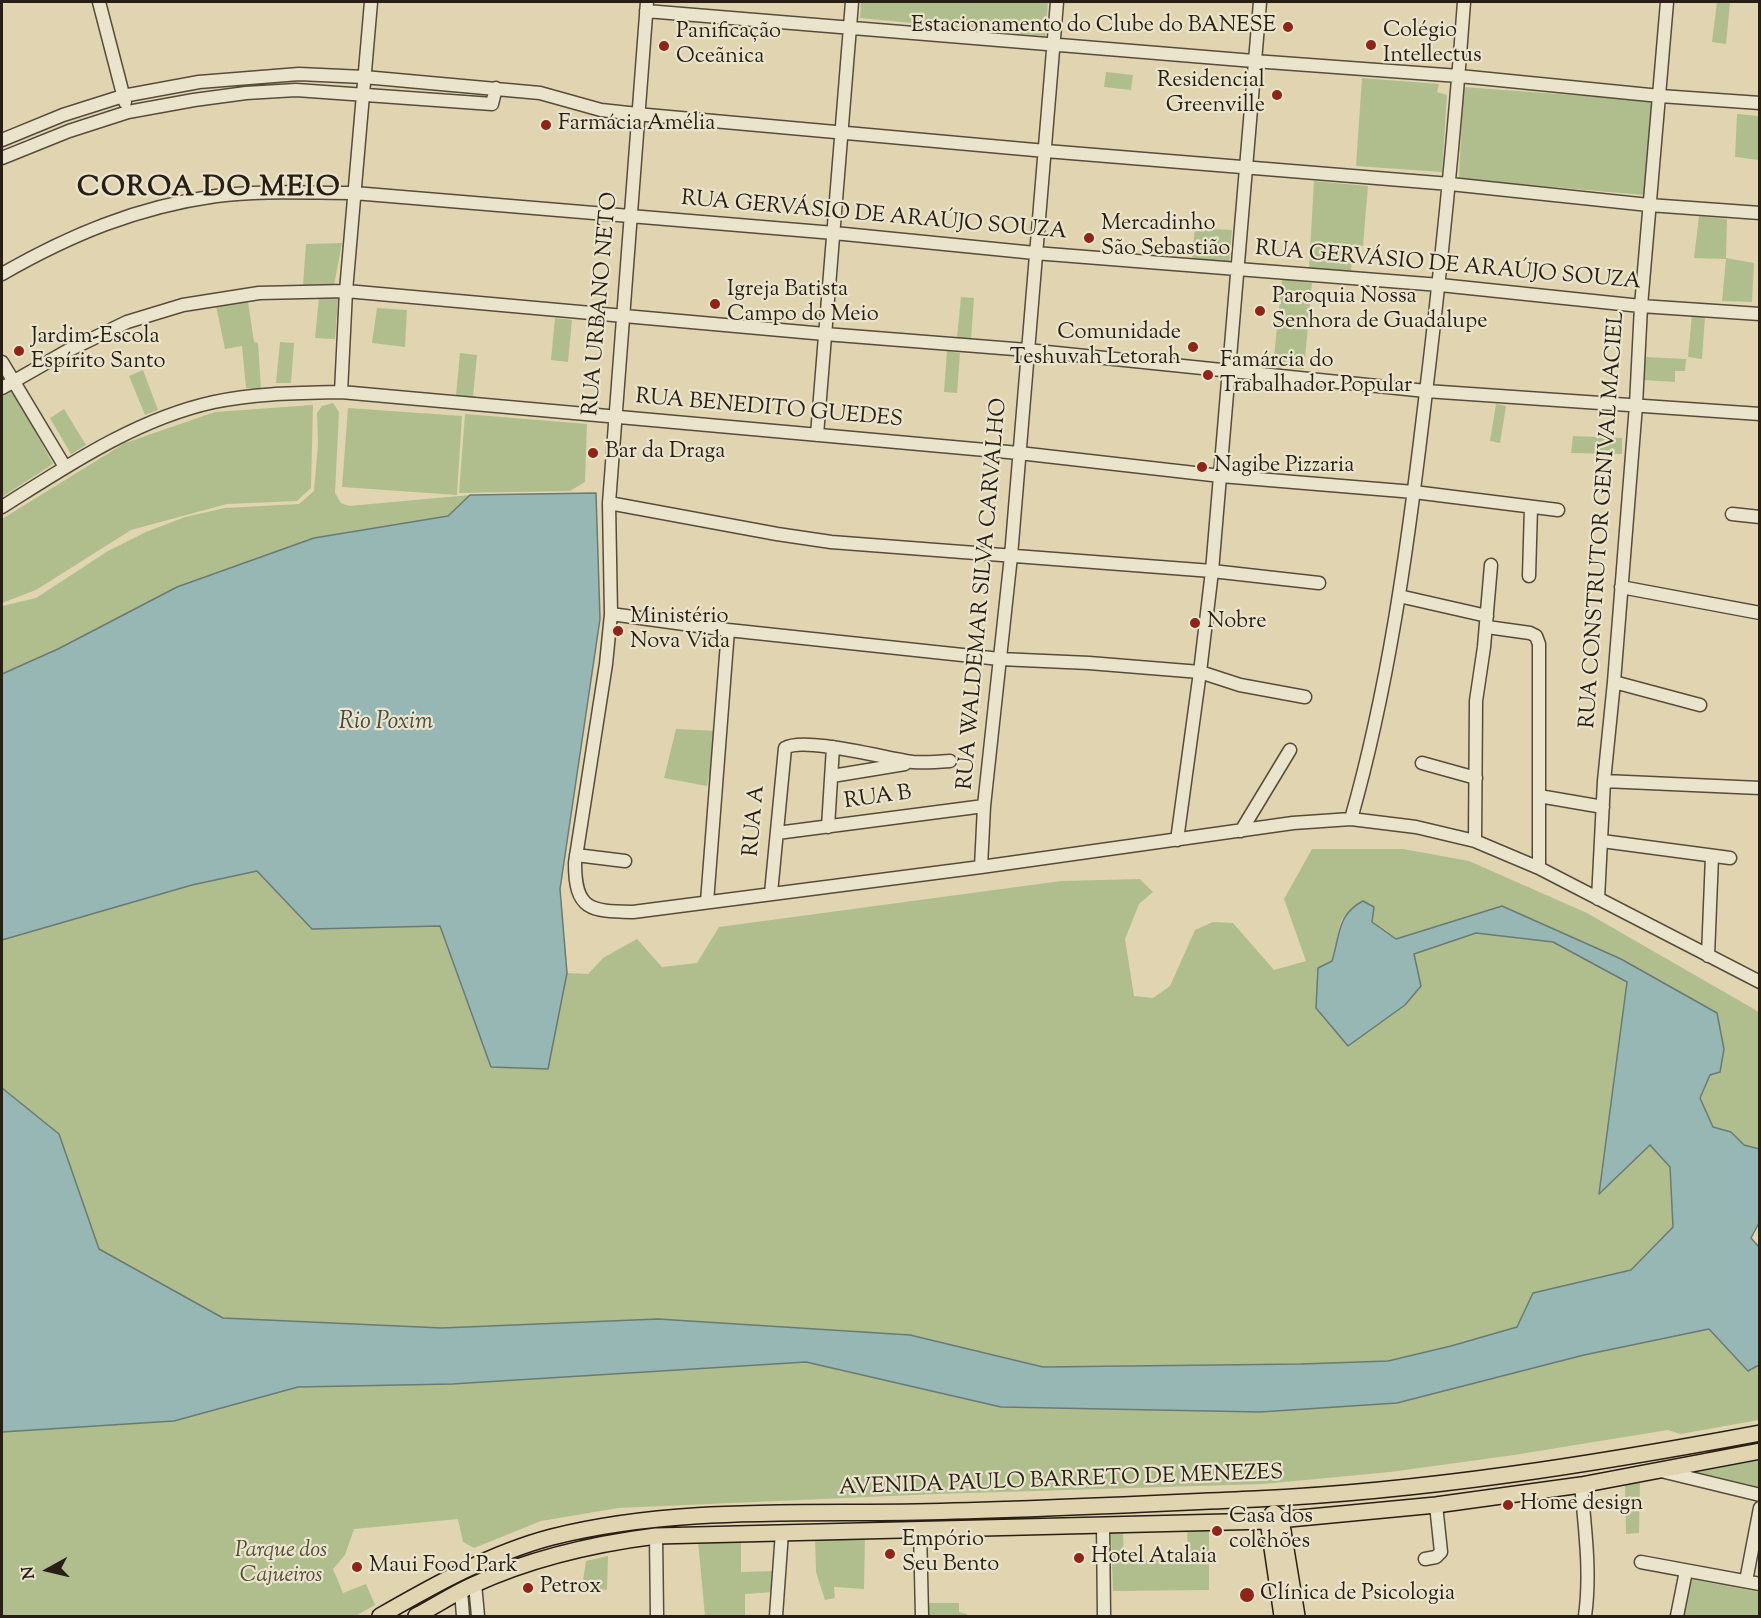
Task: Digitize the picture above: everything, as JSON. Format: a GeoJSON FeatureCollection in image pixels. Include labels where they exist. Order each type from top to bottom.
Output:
{"type":"FeatureCollection","features":[{"type":"Feature","properties":{"kind":"main road","name":"AVENIDA PAULO BARRETO DE MENEZES"},"geometry":{"type":"LineString","coordinates":[[380,1617],[489,1559],[548,1538],[597,1527],[655,1518],[778,1513],[921,1512],[1252,1499],[1433,1484],[1567,1466],[1760,1433]]}},
{"type":"Feature","properties":{"kind":"main road"},"geometry":{"type":"LineString","coordinates":[[1674,1448],[1678,1459],[1674,1467]]}},
{"type":"Feature","properties":{"kind":"main road","name":"AVENIDA PAULO BARRETO DE MENEZES"},"geometry":{"type":"LineString","coordinates":[[416,1617],[468,1588],[515,1568],[561,1553],[607,1542],[656,1536],[1103,1525],[1274,1517],[1436,1505],[1581,1485],[1760,1451]]}},
{"type":"Feature","properties":{"kind":"main road"},"geometry":{"type":"LineString","coordinates":[[1274,1517],[1294,1505],[1404,1492],[1433,1484]]}},
{"type":"Feature","properties":{"kind":"main road"},"geometry":{"type":"LineString","coordinates":[[1252,1499],[1274,1517],[1297,1617]]}},
{"type":"Feature","properties":{"kind":"main road"},"geometry":{"type":"LineString","coordinates":[[1274,1517],[1282,1617]]}},
{"type":"Feature","properties":{"kind":"street"},"geometry":{"type":"LineString","coordinates":[[99,2],[128,112]]}},
{"type":"Feature","properties":{"kind":"street"},"geometry":{"type":"LineString","coordinates":[[341,392],[346,291],[371,2]]}},
{"type":"Feature","properties":{"kind":"street"},"geometry":{"type":"LineString","coordinates":[[817,435],[852,2]]}},
{"type":"Feature","properties":{"kind":"street","name":"RUA WALDEMAR SILVA CARVALHO"},"geometry":{"type":"LineString","coordinates":[[981,867],[984,806],[1011,555],[1058,2]]}},
{"type":"Feature","properties":{"kind":"street"},"geometry":{"type":"LineString","coordinates":[[1177,840],[1212,571],[1260,2]]}},
{"type":"Feature","properties":{"kind":"street"},"geometry":{"type":"LineString","coordinates":[[1351,819],[1372,732],[1399,596],[1414,492],[1440,285],[1464,2]]}},
{"type":"Feature","properties":{"kind":"street","name":"RUA CONSTRUTOR GENIVAL MACIEL"},"geometry":{"type":"LineString","coordinates":[[1598,899],[1603,807],[1666,2]]}},
{"type":"Feature","properties":{"kind":"street"},"geometry":{"type":"LineString","coordinates":[[646,6],[850,28],[1459,76],[1660,96],[1760,103]]}},
{"type":"Feature","properties":{"kind":"street","name":"RUA URBANO NETO"},"geometry":{"type":"LineString","coordinates":[[646,6],[609,503],[611,614],[606,664],[576,855],[575,885],[579,896],[590,907],[609,912],[633,912],[707,902]]}},
{"type":"Feature","properties":{"kind":"street"},"geometry":{"type":"LineString","coordinates":[[2,140],[63,115],[123,96],[199,82],[299,74],[364,77],[540,93],[601,110],[639,114],[1760,213]]}},
{"type":"Feature","properties":{"kind":"street"},"geometry":{"type":"LineString","coordinates":[[2,158],[69,131],[128,112],[194,100],[246,93],[296,90],[492,104],[496,88]]}},
{"type":"Feature","properties":{"kind":"street","name":"RUA GERVÁSIO DE ARAÚJO SOUZA"},"geometry":{"type":"LineString","coordinates":[[2,274],[40,252],[98,226],[148,210],[216,196],[276,192],[354,193],[834,233],[1035,254],[1238,268],[1440,285],[1641,306],[1760,314]]}},
{"type":"Feature","properties":{"kind":"street"},"geometry":{"type":"LineString","coordinates":[[2,388],[127,322],[183,305],[259,292],[346,291],[1027,350],[1230,369],[1426,391],[1760,414]]}},
{"type":"Feature","properties":{"kind":"street"},"geometry":{"type":"LineString","coordinates":[[2,362],[64,467]]}},
{"type":"Feature","properties":{"kind":"street","name":"RUA BENEDITO GUEDES"},"geometry":{"type":"LineString","coordinates":[[2,507],[64,467],[132,430],[213,402],[272,394],[341,392],[1020,453],[1221,476],[1414,492],[1558,510]]}},
{"type":"Feature","properties":{"kind":"street"},"geometry":{"type":"LineString","coordinates":[[609,503],[831,542],[1212,571],[1318,584]]}},
{"type":"Feature","properties":{"kind":"street"},"geometry":{"type":"LineString","coordinates":[[1528,576],[1531,507]]}},
{"type":"Feature","properties":{"kind":"street"},"geometry":{"type":"LineString","coordinates":[[1732,514],[1760,517]]}},
{"type":"Feature","properties":{"kind":"street"},"geometry":{"type":"LineString","coordinates":[[1475,841],[1476,701],[1487,621],[1491,565]]}},
{"type":"Feature","properties":{"kind":"street"},"geometry":{"type":"LineString","coordinates":[[1621,587],[1760,613]]}},
{"type":"Feature","properties":{"kind":"street"},"geometry":{"type":"LineString","coordinates":[[1399,596],[1536,636],[1540,652],[1539,868]]}},
{"type":"Feature","properties":{"kind":"street"},"geometry":{"type":"LineString","coordinates":[[611,614],[728,630],[1000,659],[1200,672],[1240,685],[1305,697]]}},
{"type":"Feature","properties":{"kind":"street"},"geometry":{"type":"LineString","coordinates":[[728,630],[707,902],[1293,824],[1351,819],[1416,827],[1475,841],[1539,868],[1760,982]]}},
{"type":"Feature","properties":{"kind":"street"},"geometry":{"type":"LineString","coordinates":[[1614,682],[1700,705]]}},
{"type":"Feature","properties":{"kind":"street","name":"RUA A"},"geometry":{"type":"LineString","coordinates":[[771,893],[785,748],[790,745],[833,747]]}},
{"type":"Feature","properties":{"kind":"street"},"geometry":{"type":"LineString","coordinates":[[828,827],[833,747],[915,762]]}},
{"type":"Feature","properties":{"kind":"street"},"geometry":{"type":"LineString","coordinates":[[1241,831],[1290,750]]}},
{"type":"Feature","properties":{"kind":"street"},"geometry":{"type":"LineString","coordinates":[[832,776],[915,762],[950,761]]}},
{"type":"Feature","properties":{"kind":"street"},"geometry":{"type":"LineString","coordinates":[[1422,763],[1476,778]]}},
{"type":"Feature","properties":{"kind":"street"},"geometry":{"type":"LineString","coordinates":[[1605,781],[1760,788]]}},
{"type":"Feature","properties":{"kind":"street"},"geometry":{"type":"LineString","coordinates":[[1539,796],[1603,807]]}},
{"type":"Feature","properties":{"kind":"street","name":"RUA B"},"geometry":{"type":"LineString","coordinates":[[777,833],[984,806]]}},
{"type":"Feature","properties":{"kind":"street"},"geometry":{"type":"LineString","coordinates":[[1602,841],[1730,858]]}},
{"type":"Feature","properties":{"kind":"street"},"geometry":{"type":"LineString","coordinates":[[576,855],[625,861]]}},
{"type":"Feature","properties":{"kind":"street"},"geometry":{"type":"LineString","coordinates":[[1708,956],[1712,856]]}},
{"type":"Feature","properties":{"kind":"street"},"geometry":{"type":"LineString","coordinates":[[1657,1470],[1760,1495]]}},
{"type":"Feature","properties":{"kind":"street"},"geometry":{"type":"LineString","coordinates":[[1581,1485],[1588,1584],[1586,1617]]}},
{"type":"Feature","properties":{"kind":"street"},"geometry":{"type":"LineString","coordinates":[[1431,1558],[1441,1552],[1442,1545],[1436,1505]]}},
{"type":"Feature","properties":{"kind":"street"},"geometry":{"type":"LineString","coordinates":[[1746,1581],[1760,1508]]}},
{"type":"Feature","properties":{"kind":"street"},"geometry":{"type":"LineString","coordinates":[[1103,1525],[1104,1617]]}},
{"type":"Feature","properties":{"kind":"street"},"geometry":{"type":"LineString","coordinates":[[920,1529],[922,1617]]}},
{"type":"Feature","properties":{"kind":"street"},"geometry":{"type":"LineString","coordinates":[[776,1617],[782,1532]]}},
{"type":"Feature","properties":{"kind":"street"},"geometry":{"type":"LineString","coordinates":[[656,1536],[657,1617]]}},
{"type":"Feature","properties":{"kind":"street"},"geometry":{"type":"LineString","coordinates":[[1641,1562],[1760,1584]]}},
{"type":"Feature","properties":{"kind":"street"},"geometry":{"type":"LineString","coordinates":[[1677,1617],[1686,1571]]}},
{"type":"Feature","properties":{"kind":"street"},"geometry":{"type":"LineString","coordinates":[[463,1617],[468,1588]]}},
{"type":"Feature","properties":{"kind":"street"},"geometry":{"type":"LineString","coordinates":[[468,1588],[478,1617]]}},
{"type":"Feature","properties":{"kind":"green space"},"geometry":{"type":"Polygon","coordinates":[[[861,2],[1048,2],[1045,36],[860,18],[861,2]]]}},
{"type":"Feature","properties":{"kind":"green space"},"geometry":{"type":"Polygon","coordinates":[[[1717,2],[1730,3],[1726,44],[1712,42],[1717,2]]]}},
{"type":"Feature","properties":{"kind":"green space"},"geometry":{"type":"Polygon","coordinates":[[[1106,72],[1133,75],[1131,90],[1104,87],[1106,72]]]}},
{"type":"Feature","properties":{"kind":"green space"},"geometry":{"type":"Polygon","coordinates":[[[1362,78],[1439,84],[1437,92],[1447,95],[1442,172],[1356,166],[1362,78]]]}},
{"type":"Feature","properties":{"kind":"green space"},"geometry":{"type":"Polygon","coordinates":[[[1463,87],[1653,101],[1644,195],[1459,179],[1463,87]]]}},
{"type":"Feature","properties":{"kind":"green space"},"geometry":{"type":"Polygon","coordinates":[[[1737,114],[1759,116],[1759,160],[1735,157],[1737,114]]]}},
{"type":"Feature","properties":{"kind":"green space"},"geometry":{"type":"Polygon","coordinates":[[[1314,181],[1368,186],[1363,246],[1353,246],[1351,271],[1309,268],[1314,181]]]}},
{"type":"Feature","properties":{"kind":"green space"},"geometry":{"type":"Polygon","coordinates":[[[1699,216],[1727,219],[1726,258],[1754,263],[1752,302],[1722,301],[1726,259],[1694,258],[1699,216]]]}},
{"type":"Feature","properties":{"kind":"green space"},"geometry":{"type":"Polygon","coordinates":[[[1195,228],[1232,230],[1229,263],[1192,259],[1195,228]]]}},
{"type":"Feature","properties":{"kind":"green space"},"geometry":{"type":"Polygon","coordinates":[[[342,243],[334,285],[303,285],[306,244],[342,243]]]}},
{"type":"Feature","properties":{"kind":"green space"},"geometry":{"type":"Polygon","coordinates":[[[1282,279],[1312,283],[1304,369],[1273,367],[1282,279]]]}},
{"type":"Feature","properties":{"kind":"green space"},"geometry":{"type":"Polygon","coordinates":[[[319,297],[338,298],[335,339],[315,338],[319,297]]]}},
{"type":"Feature","properties":{"kind":"green space"},"geometry":{"type":"Polygon","coordinates":[[[961,297],[974,298],[971,339],[957,338],[961,297]]]}},
{"type":"Feature","properties":{"kind":"green space"},"geometry":{"type":"Polygon","coordinates":[[[248,302],[254,342],[258,343],[261,389],[246,388],[242,346],[225,349],[216,306],[248,302]]]}},
{"type":"Feature","properties":{"kind":"green space"},"geometry":{"type":"Polygon","coordinates":[[[377,308],[407,310],[405,347],[372,343],[377,308]]]}},
{"type":"Feature","properties":{"kind":"green space"},"geometry":{"type":"Polygon","coordinates":[[[1692,315],[1705,317],[1702,359],[1688,357],[1692,315]]]}},
{"type":"Feature","properties":{"kind":"green space"},"geometry":{"type":"Polygon","coordinates":[[[555,318],[572,320],[568,362],[551,360],[555,318]]]}},
{"type":"Feature","properties":{"kind":"green space"},"geometry":{"type":"Polygon","coordinates":[[[280,342],[294,343],[291,383],[276,383],[280,342]]]}},
{"type":"Feature","properties":{"kind":"green space"},"geometry":{"type":"Polygon","coordinates":[[[947,351],[960,353],[957,393],[944,392],[947,351]]]}},
{"type":"Feature","properties":{"kind":"green space"},"geometry":{"type":"Polygon","coordinates":[[[460,353],[477,355],[473,397],[456,395],[460,353]]]}},
{"type":"Feature","properties":{"kind":"green space"},"geometry":{"type":"Polygon","coordinates":[[[1645,357],[1686,359],[1685,371],[1675,371],[1675,382],[1643,380],[1645,357]]]}},
{"type":"Feature","properties":{"kind":"green space"},"geometry":{"type":"Polygon","coordinates":[[[143,370],[158,410],[145,415],[129,376],[143,370]]]}},
{"type":"Feature","properties":{"kind":"green space"},"geometry":{"type":"Polygon","coordinates":[[[12,389],[53,464],[2,497],[2,396],[12,389]]]}},
{"type":"Feature","properties":{"kind":"green space"},"geometry":{"type":"Polygon","coordinates":[[[333,403],[339,412],[335,493],[341,503],[349,506],[470,495],[448,516],[314,538],[2,674],[2,606],[36,598],[108,551],[146,532],[185,517],[225,508],[299,504],[314,491],[318,444],[317,413],[322,406],[333,403]]]}},
{"type":"Feature","properties":{"kind":"green space"},"geometry":{"type":"Polygon","coordinates":[[[1496,404],[1506,406],[1500,443],[1490,441],[1496,404]]]}},
{"type":"Feature","properties":{"kind":"green space"},"geometry":{"type":"Polygon","coordinates":[[[313,405],[311,488],[297,501],[227,504],[131,530],[36,590],[2,603],[2,519],[125,443],[215,412],[313,405]]]}},
{"type":"Feature","properties":{"kind":"green space"},"geometry":{"type":"Polygon","coordinates":[[[348,408],[462,416],[457,495],[342,487],[348,408]]]}},
{"type":"Feature","properties":{"kind":"green space"},"geometry":{"type":"Polygon","coordinates":[[[64,409],[86,445],[71,454],[50,418],[64,409]]]}},
{"type":"Feature","properties":{"kind":"green space"},"geometry":{"type":"Polygon","coordinates":[[[465,414],[587,424],[585,482],[570,491],[459,493],[465,414]]]}},
{"type":"Feature","properties":{"kind":"green space"},"geometry":{"type":"Polygon","coordinates":[[[1573,436],[1622,438],[1622,454],[1571,453],[1573,436]]]}},
{"type":"Feature","properties":{"kind":"green space"},"geometry":{"type":"Polygon","coordinates":[[[676,729],[718,731],[707,786],[664,778],[676,729]]]}},
{"type":"Feature","properties":{"kind":"green space"},"geometry":{"type":"Polygon","coordinates":[[[1312,849],[1403,849],[1469,861],[1587,913],[1759,1012],[1759,1149],[1744,1145],[1731,1132],[1713,1127],[1700,1098],[1710,1075],[1720,1071],[1724,1049],[1717,1013],[1621,959],[1502,906],[1396,940],[1352,907],[1341,921],[1332,961],[1348,1045],[1404,1005],[1414,954],[1476,933],[1553,942],[1627,982],[1599,1192],[1650,1145],[1670,1167],[1673,1227],[1631,1270],[1533,1293],[1517,1327],[1388,1361],[1043,1367],[910,1335],[658,1319],[442,1328],[223,1318],[99,1249],[59,1134],[2,1088],[2,940],[192,885],[258,871],[312,929],[440,926],[491,1067],[548,1069],[567,973],[588,974],[603,958],[637,939],[662,967],[697,963],[719,927],[1061,881],[1140,879],[1153,892],[1139,904],[1125,939],[1134,996],[1153,998],[1170,986],[1195,930],[1213,922],[1233,923],[1274,970],[1306,961],[1284,899],[1312,849]]]}},
{"type":"Feature","properties":{"kind":"green space","name":"Parque dos Cajueiros"},"geometry":{"type":"Polygon","coordinates":[[[1709,1329],[1748,1371],[1759,1365],[1759,1420],[1680,1434],[1668,1430],[1390,1472],[1263,1484],[937,1494],[618,1508],[541,1521],[474,1548],[463,1542],[458,1519],[354,1529],[345,1555],[333,1569],[343,1593],[366,1584],[375,1605],[355,1616],[2,1616],[2,1432],[174,1421],[298,1387],[452,1384],[807,1362],[1001,1407],[1584,1355],[1709,1329]]]}},
{"type":"Feature","properties":{"kind":"green space"},"geometry":{"type":"Polygon","coordinates":[[[1759,1460],[1759,1493],[1693,1473],[1759,1460]]]}},
{"type":"Feature","properties":{"kind":"green space"},"geometry":{"type":"Polygon","coordinates":[[[1639,1480],[1639,1533],[1626,1534],[1625,1484],[1639,1480]]]}},
{"type":"Feature","properties":{"kind":"green space"},"geometry":{"type":"Polygon","coordinates":[[[1209,1529],[1209,1590],[1113,1591],[1111,1533],[1123,1533],[1124,1561],[1188,1559],[1187,1530],[1209,1529]]]}},
{"type":"Feature","properties":{"kind":"green space"},"geometry":{"type":"Polygon","coordinates":[[[865,1536],[864,1589],[834,1587],[835,1598],[825,1600],[816,1572],[815,1538],[865,1536]]]}},
{"type":"Feature","properties":{"kind":"green space"},"geometry":{"type":"Polygon","coordinates":[[[741,1540],[741,1572],[776,1571],[773,1592],[745,1594],[745,1616],[705,1616],[698,1541],[741,1540]]]}},
{"type":"Feature","properties":{"kind":"green space"},"geometry":{"type":"Polygon","coordinates":[[[608,1556],[607,1590],[582,1587],[586,1561],[608,1556]]]}},
{"type":"Feature","properties":{"kind":"green space"},"geometry":{"type":"Polygon","coordinates":[[[1689,1579],[1759,1592],[1759,1616],[1682,1616],[1689,1579]]]}},
{"type":"Feature","properties":{"kind":"green space"},"geometry":{"type":"Polygon","coordinates":[[[928,1603],[959,1603],[959,1612],[967,1616],[928,1616],[928,1603]]]}},
{"type":"Feature","properties":{"kind":"water","name":"Rio Poxim"},"geometry":{"type":"Polygon","coordinates":[[[596,493],[600,619],[560,889],[567,973],[548,1069],[491,1067],[440,926],[312,929],[257,871],[192,885],[2,940],[2,674],[58,649],[177,587],[314,538],[448,516],[470,495],[596,493]]]}},
{"type":"Feature","properties":{"kind":"water"},"geometry":{"type":"Polygon","coordinates":[[[1363,901],[1374,907],[1372,922],[1396,939],[1502,906],[1621,959],[1717,1013],[1724,1049],[1720,1072],[1710,1075],[1700,1098],[1713,1127],[1731,1132],[1744,1145],[1759,1149],[1759,1223],[1751,1238],[1759,1247],[1759,1365],[1748,1371],[1709,1329],[1584,1355],[1397,1403],[1260,1412],[1001,1407],[806,1362],[452,1384],[298,1387],[174,1421],[2,1432],[2,1088],[59,1134],[99,1249],[223,1318],[442,1328],[658,1319],[910,1335],[1043,1367],[1301,1364],[1388,1361],[1451,1346],[1517,1327],[1533,1293],[1631,1270],[1673,1227],[1670,1167],[1650,1145],[1599,1194],[1627,982],[1553,942],[1476,933],[1414,954],[1421,986],[1405,1005],[1348,1046],[1316,1008],[1318,968],[1332,961],[1344,919],[1348,912],[1363,901]]]}},
{"type":"Feature","properties":{"kind":"place","name":"Estacionamento do Clube do BANESE"},"geometry":{"type":"Point","coordinates":[1288,27]}},
{"type":"Feature","properties":{"kind":"place","name":"Colégio Intellectus"},"geometry":{"type":"Point","coordinates":[1371,45]}},
{"type":"Feature","properties":{"kind":"place","name":"Panificação Oceãnica"},"geometry":{"type":"Point","coordinates":[664,46]}},
{"type":"Feature","properties":{"kind":"place","name":"Residencial Greenville"},"geometry":{"type":"Point","coordinates":[1277,95]}},
{"type":"Feature","properties":{"kind":"place","name":"Farmácia Amélia"},"geometry":{"type":"Point","coordinates":[546,125]}},
{"type":"Feature","properties":{"kind":"place","name":"Mercadinho São Sebastião"},"geometry":{"type":"Point","coordinates":[1089,238]}},
{"type":"Feature","properties":{"kind":"place","name":"Igreja Batista Campo do Meio"},"geometry":{"type":"Point","coordinates":[715,304]}},
{"type":"Feature","properties":{"kind":"place","name":"Paroquia Nossa Senhora de Guadalupe"},"geometry":{"type":"Point","coordinates":[1260,311]}},
{"type":"Feature","properties":{"kind":"place","name":"Comunidade Teshuvah Letorah"},"geometry":{"type":"Point","coordinates":[1193,347]}},
{"type":"Feature","properties":{"kind":"place","name":"Jardim-Escola Espírito Santo"},"geometry":{"type":"Point","coordinates":[19,351]}},
{"type":"Feature","properties":{"kind":"place","name":"Famárcia do Trabalhador Popular"},"geometry":{"type":"Point","coordinates":[1208,375]}},
{"type":"Feature","properties":{"kind":"place","name":"Bar da Draga"},"geometry":{"type":"Point","coordinates":[593,453]}},
{"type":"Feature","properties":{"kind":"place","name":"Nagibe Pizzaria"},"geometry":{"type":"Point","coordinates":[1202,467]}},
{"type":"Feature","properties":{"kind":"place","name":"Nobre"},"geometry":{"type":"Point","coordinates":[1195,623]}},
{"type":"Feature","properties":{"kind":"place","name":"Ministério Nova Vida"},"geometry":{"type":"Point","coordinates":[618,631]}},
{"type":"Feature","properties":{"kind":"place","name":"Home design"},"geometry":{"type":"Point","coordinates":[1508,1505]}},
{"type":"Feature","properties":{"kind":"place","name":"Casa dos colchões"},"geometry":{"type":"Point","coordinates":[1217,1531]}},
{"type":"Feature","properties":{"kind":"place","name":"Empório Seu Bento"},"geometry":{"type":"Point","coordinates":[890,1554]}},
{"type":"Feature","properties":{"kind":"place","name":"Hotel Atalaia"},"geometry":{"type":"Point","coordinates":[1079,1558]}},
{"type":"Feature","properties":{"kind":"place","name":"Maui Food Park"},"geometry":{"type":"Point","coordinates":[357,1567]}},
{"type":"Feature","properties":{"kind":"place","name":"Petrox"},"geometry":{"type":"Point","coordinates":[528,1588]}},
{"type":"Feature","properties":{"kind":"place","name":"Clínica de Psicologia"},"geometry":{"type":"Point","coordinates":[1247,1595]}},
{"type":"Feature","properties":{"kind":"district","name":"COROA DO MEIO"},"geometry":{"type":"Point","coordinates":[209,190]}}]}
